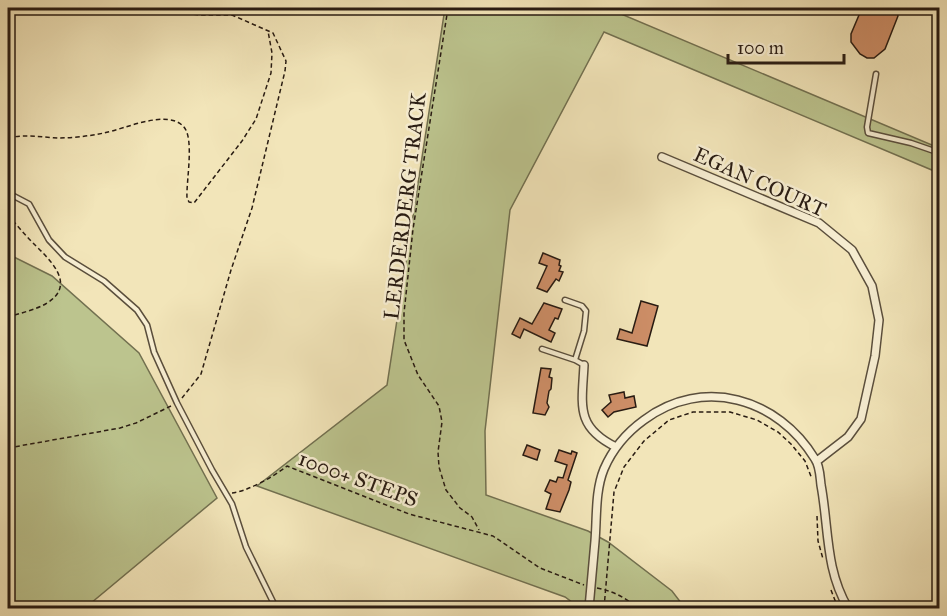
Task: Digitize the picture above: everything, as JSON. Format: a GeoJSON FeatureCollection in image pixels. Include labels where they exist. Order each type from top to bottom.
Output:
{"type":"FeatureCollection","features":[{"type":"Feature","properties":{"kind":"street","name":"EGAN COURT"},"geometry":{"type":"LineString","coordinates":[[662,158],[819,223],[852,250],[872,286],[879,320],[875,356],[861,419],[848,437],[817,461]]}},
{"type":"Feature","properties":{"kind":"street"},"geometry":{"type":"LineString","coordinates":[[584,365],[583,417],[589,428],[616,447]]}},
{"type":"Feature","properties":{"kind":"street"},"geometry":{"type":"LineString","coordinates":[[589,609],[598,497],[604,470],[627,432],[661,408],[698,397],[735,398],[767,410],[796,432],[817,461],[824,498],[829,560],[848,609]]}},
{"type":"Feature","properties":{"kind":"lane"},"geometry":{"type":"LineString","coordinates":[[876,74],[868,133],[911,142],[939,153]]}},
{"type":"Feature","properties":{"kind":"lane"},"geometry":{"type":"LineString","coordinates":[[8,193],[29,204],[49,240],[64,257],[104,281],[137,310],[147,326],[154,352],[177,403],[232,504],[246,547],[276,609]]}},
{"type":"Feature","properties":{"kind":"lane"},"geometry":{"type":"LineString","coordinates":[[566,300],[582,306],[586,311],[584,331],[575,360]]}},
{"type":"Feature","properties":{"kind":"lane"},"geometry":{"type":"LineString","coordinates":[[542,349],[584,365]]}},
{"type":"Feature","properties":{"kind":"path"},"geometry":{"type":"LineString","coordinates":[[8,448],[120,428],[136,423],[177,403],[187,394],[201,374],[256,194],[285,71],[286,61],[273,33],[232,15],[200,15],[134,8]]}},
{"type":"Feature","properties":{"kind":"path","name":"LERDERDERG TRACK"},"geometry":{"type":"LineString","coordinates":[[448,8],[413,229],[404,340],[418,375],[439,406],[442,422],[439,434],[439,467],[446,490],[460,508],[472,517],[480,531],[504,542],[540,568],[578,584],[606,589],[628,599],[638,609]]}},
{"type":"Feature","properties":{"kind":"path"},"geometry":{"type":"LineString","coordinates":[[8,138],[22,135],[64,138],[87,136],[159,118],[173,120],[182,125],[188,134],[187,198],[189,202],[194,203],[256,120],[271,73],[272,53],[268,30]]}},
{"type":"Feature","properties":{"kind":"path"},"geometry":{"type":"LineString","coordinates":[[8,215],[54,265],[60,282],[56,295],[49,302],[8,317]]}},
{"type":"Feature","properties":{"kind":"path"},"geometry":{"type":"LineString","coordinates":[[604,609],[614,492],[630,458],[644,441],[669,420],[693,412],[730,412],[757,420],[778,432],[791,444],[805,462],[813,481]]}},
{"type":"Feature","properties":{"kind":"path","name":"1000+ STEPS"},"geometry":{"type":"LineString","coordinates":[[227,492],[234,494],[247,490],[255,484],[274,477],[287,466],[409,514],[480,531]]}},
{"type":"Feature","properties":{"kind":"path"},"geometry":{"type":"LineString","coordinates":[[818,517],[818,541],[823,561]]}},
{"type":"Feature","properties":{"kind":"path"},"geometry":{"type":"LineString","coordinates":[[829,582],[838,609]]}},
{"type":"Feature","properties":{"kind":"green space"},"geometry":{"type":"Polygon","coordinates":[[[445,8],[607,8],[939,148],[939,173],[604,32],[510,210],[485,431],[486,495],[588,531],[608,542],[672,591],[685,608],[580,608],[565,597],[257,486],[387,385],[445,8]]]}},
{"type":"Feature","properties":{"kind":"green space"},"geometry":{"type":"Polygon","coordinates":[[[8,254],[52,276],[139,353],[217,498],[85,608],[8,608],[8,254]]]}},
{"type":"Feature","properties":{"kind":"building"},"geometry":{"type":"Polygon","coordinates":[[[862,8],[895,8],[897,11],[898,16],[885,49],[874,58],[867,58],[860,54],[851,42],[851,34],[862,8]]]}},
{"type":"Feature","properties":{"kind":"building"},"geometry":{"type":"Polygon","coordinates":[[[543,253],[560,260],[559,271],[563,272],[559,281],[556,279],[547,292],[537,288],[547,266],[539,263],[543,253]]]}},
{"type":"Feature","properties":{"kind":"building"},"geometry":{"type":"Polygon","coordinates":[[[641,301],[658,306],[647,346],[617,339],[620,329],[632,333],[641,301]]]}},
{"type":"Feature","properties":{"kind":"building"},"geometry":{"type":"Polygon","coordinates":[[[544,303],[562,309],[558,319],[555,318],[549,330],[555,333],[551,342],[524,329],[520,338],[512,334],[520,318],[532,324],[544,303]]]}},
{"type":"Feature","properties":{"kind":"building"},"geometry":{"type":"Polygon","coordinates":[[[541,368],[551,369],[549,377],[552,378],[547,403],[549,407],[545,415],[533,413],[541,368]]]}},
{"type":"Feature","properties":{"kind":"building"},"geometry":{"type":"Polygon","coordinates":[[[624,392],[625,398],[634,396],[636,407],[614,412],[608,417],[602,410],[611,402],[609,395],[624,392]]]}},
{"type":"Feature","properties":{"kind":"building"},"geometry":{"type":"Polygon","coordinates":[[[527,445],[540,450],[537,460],[523,455],[527,445]]]}},
{"type":"Feature","properties":{"kind":"building"},"geometry":{"type":"Polygon","coordinates":[[[559,450],[571,454],[572,451],[577,453],[568,480],[571,482],[569,490],[560,512],[546,509],[551,494],[545,491],[550,480],[556,482],[558,477],[563,478],[567,465],[555,461],[559,450]]]}}]}
